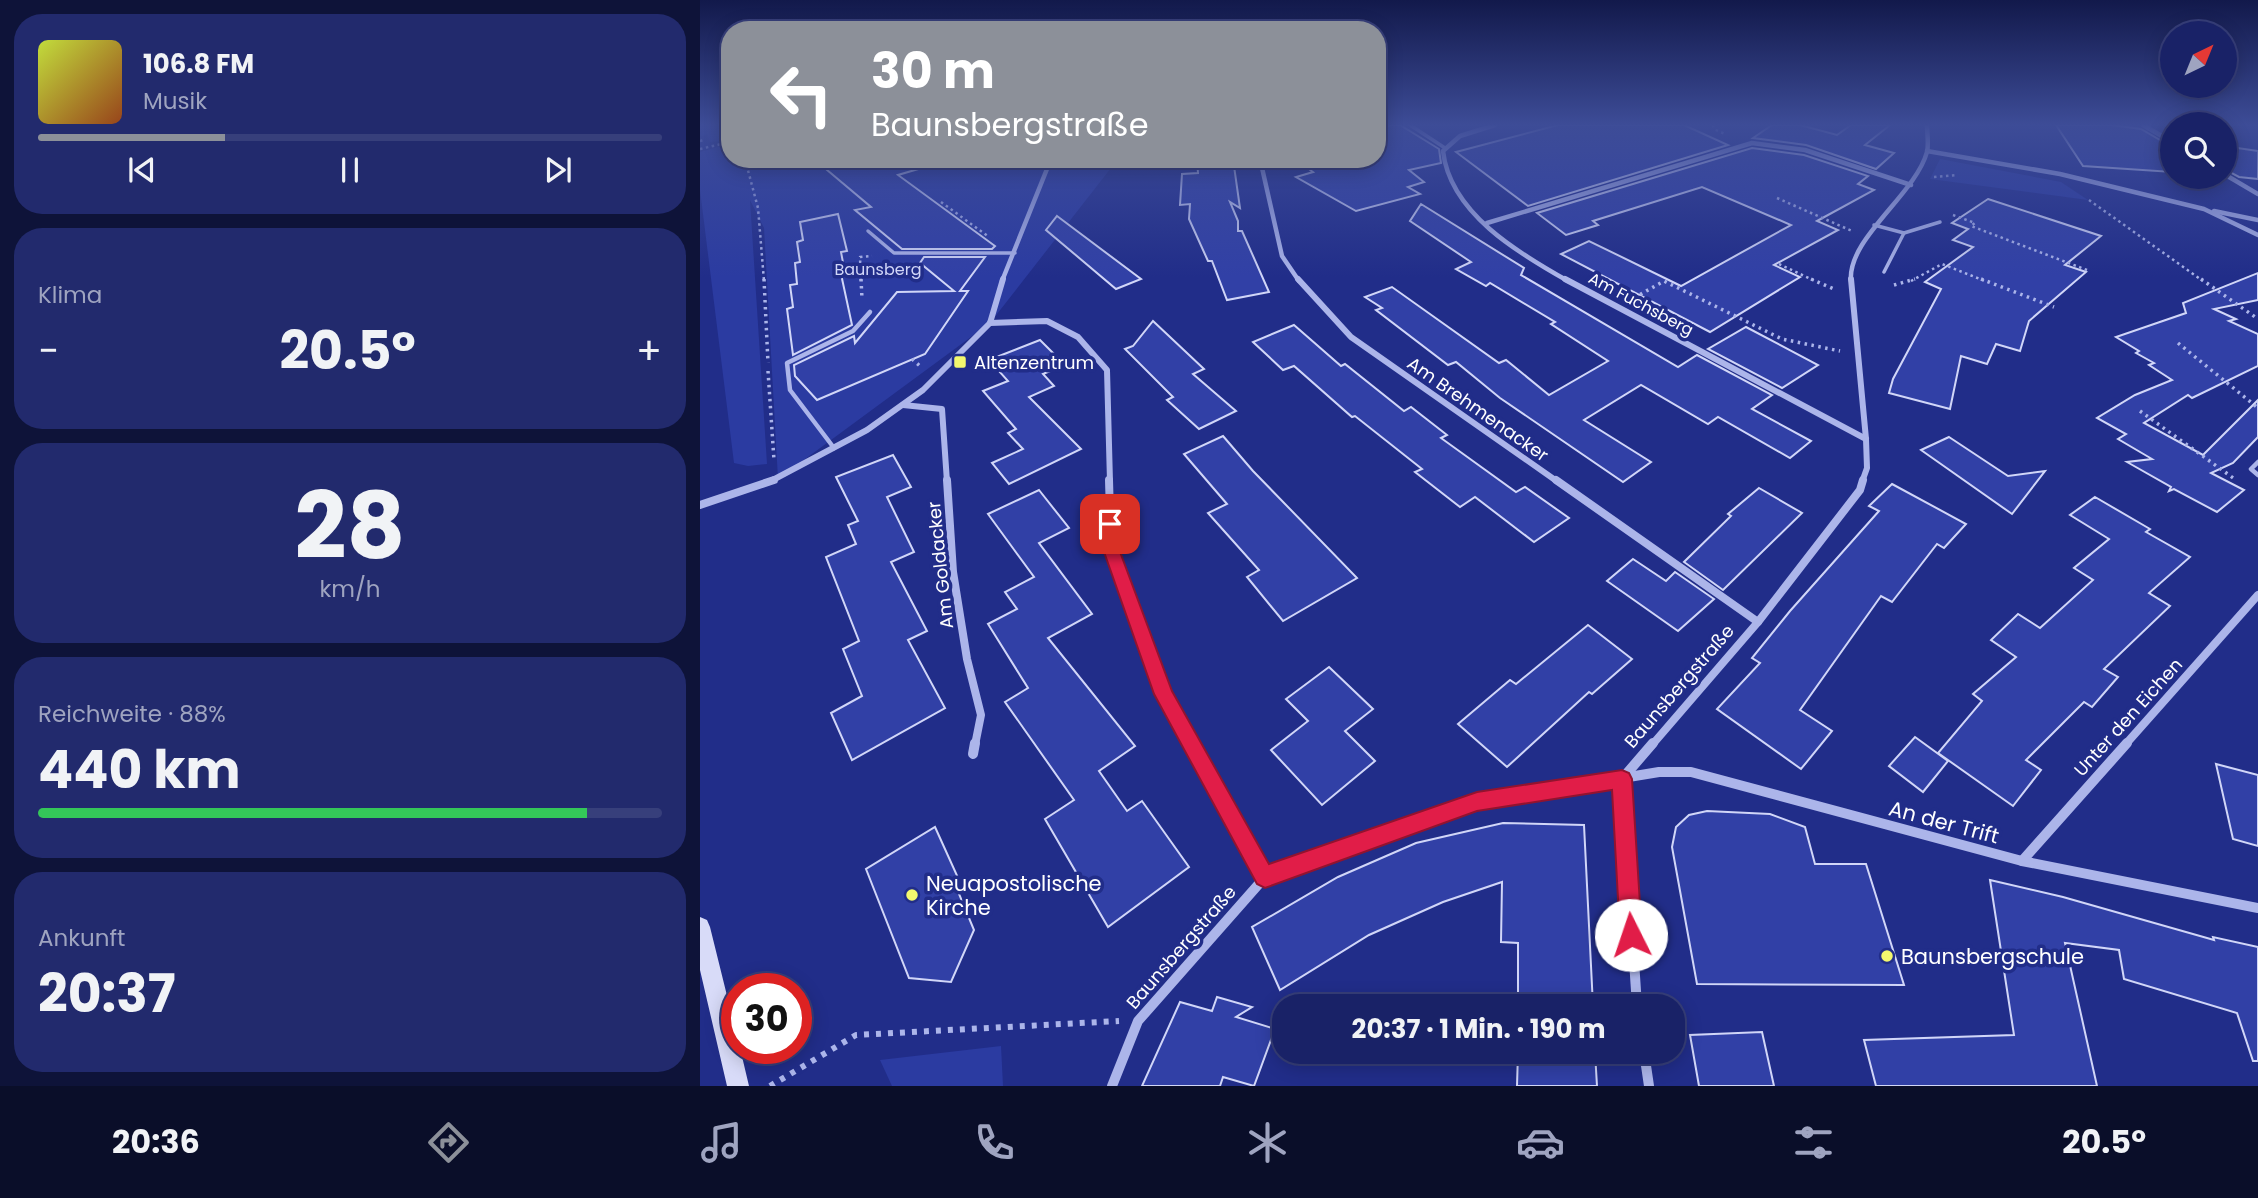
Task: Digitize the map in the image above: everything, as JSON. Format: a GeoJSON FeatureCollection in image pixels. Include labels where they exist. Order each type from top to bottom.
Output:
{"type":"FeatureCollection","features":[{"type":"Feature","properties":{"kind":"main road"},"geometry":{"type":"LineString","coordinates":[[700,927],[738,1086]]}},
{"type":"Feature","properties":{"kind":"street"},"geometry":{"type":"LineString","coordinates":[[700,505],[778,479],[867,430],[923,390],[990,323],[1002,281],[1045,176]]}},
{"type":"Feature","properties":{"kind":"street","name":"Am Brehmenacker"},"geometry":{"type":"LineString","coordinates":[[1264,176],[1282,256],[1309,294],[1351,337],[1758,622]]}},
{"type":"Feature","properties":{"kind":"street","name":"Am Fuchsberg"},"geometry":{"type":"LineString","coordinates":[[1447,176],[1487,223],[1527,256],[1866,439]]}},
{"type":"Feature","properties":{"kind":"street"},"geometry":{"type":"LineString","coordinates":[[1487,223],[1644,176]]}},
{"type":"Feature","properties":{"kind":"street"},"geometry":{"type":"LineString","coordinates":[[1883,176],[1911,185]]}},
{"type":"Feature","properties":{"kind":"street","name":"Baunsbergstraße"},"geometry":{"type":"LineString","coordinates":[[1112,1086],[1138,1021],[1265,877],[1477,802],[1622,779],[1758,622],[1860,490],[1867,468],[1866,439],[1850,273],[1874,225],[1911,185],[1915,176]]}},
{"type":"Feature","properties":{"kind":"street"},"geometry":{"type":"LineString","coordinates":[[2067,176],[2204,209],[2258,219]]}},
{"type":"Feature","properties":{"kind":"street"},"geometry":{"type":"LineString","coordinates":[[2237,182],[2258,194]]}},
{"type":"Feature","properties":{"kind":"street"},"geometry":{"type":"LineString","coordinates":[[2204,209],[2258,235]]}},
{"type":"Feature","properties":{"kind":"street"},"geometry":{"type":"LineString","coordinates":[[990,323],[1046,321],[1078,337],[1107,370],[1111,549],[1164,694],[1265,877]]}},
{"type":"Feature","properties":{"kind":"street","name":"Am Goldacker"},"geometry":{"type":"LineString","coordinates":[[902,405],[942,409],[953,572],[967,659],[981,715],[973,754]]}},
{"type":"Feature","properties":{"kind":"street","name":"Unter den Eichen"},"geometry":{"type":"LineString","coordinates":[[2022,860],[2258,595]]}},
{"type":"Feature","properties":{"kind":"street","name":"An der Trift"},"geometry":{"type":"LineString","coordinates":[[1622,779],[1659,772],[1690,772],[2022,860],[2258,908]]}},
{"type":"Feature","properties":{"kind":"street"},"geometry":{"type":"LineString","coordinates":[[1622,779],[1636,994]]}},
{"type":"Feature","properties":{"kind":"street"},"geometry":{"type":"LineString","coordinates":[[1645,1064],[1649,1086]]}},
{"type":"Feature","properties":{"kind":"lane"},"geometry":{"type":"LineString","coordinates":[[1874,225],[1904,233],[1940,222]]}},
{"type":"Feature","properties":{"kind":"lane"},"geometry":{"type":"LineString","coordinates":[[868,231],[894,253],[1015,253]]}},
{"type":"Feature","properties":{"kind":"lane"},"geometry":{"type":"LineString","coordinates":[[1884,272],[1904,233]]}},
{"type":"Feature","properties":{"kind":"lane"},"geometry":{"type":"LineString","coordinates":[[834,448],[790,390],[787,363],[853,331],[870,312]]}},
{"type":"Feature","properties":{"kind":"lane"},"geometry":{"type":"LineString","coordinates":[[2258,461],[2251,469],[2258,474]]}},
{"type":"Feature","properties":{"kind":"path"},"geometry":{"type":"LineString","coordinates":[[751,176],[759,224],[774,461]]}},
{"type":"Feature","properties":{"kind":"path"},"geometry":{"type":"LineString","coordinates":[[2059,176],[2058,178],[2258,320]]}},
{"type":"Feature","properties":{"kind":"path"},"geometry":{"type":"LineString","coordinates":[[1777,198],[1866,237]]}},
{"type":"Feature","properties":{"kind":"path"},"geometry":{"type":"LineString","coordinates":[[941,202],[995,241],[1002,254]]}},
{"type":"Feature","properties":{"kind":"path"},"geometry":{"type":"LineString","coordinates":[[1942,210],[1975,223],[1970,226],[2087,270]]}},
{"type":"Feature","properties":{"kind":"path"},"geometry":{"type":"LineString","coordinates":[[870,312],[862,310],[860,257],[894,253]]}},
{"type":"Feature","properties":{"kind":"path"},"geometry":{"type":"LineString","coordinates":[[1779,264],[1853,296]]}},
{"type":"Feature","properties":{"kind":"path"},"geometry":{"type":"LineString","coordinates":[[1852,287],[1874,290],[1913,279],[1942,264],[2054,307]]}},
{"type":"Feature","properties":{"kind":"path"},"geometry":{"type":"LineString","coordinates":[[1618,307],[1664,281],[1782,339],[1860,355]]}},
{"type":"Feature","properties":{"kind":"path"},"geometry":{"type":"LineString","coordinates":[[2178,343],[2258,408]]}},
{"type":"Feature","properties":{"kind":"path"},"geometry":{"type":"LineString","coordinates":[[2140,411],[2247,488]]}},
{"type":"Feature","properties":{"kind":"path"},"geometry":{"type":"LineString","coordinates":[[770,1086],[856,1035],[1138,1021]]}},
{"type":"Feature","properties":{"kind":"green space","name":"Baunsberg"},"geometry":{"type":"Polygon","coordinates":[[[700,176],[1105,176],[990,323],[778,479],[764,228],[750,200],[767,464],[748,466],[734,463],[700,176]]]}},
{"type":"Feature","properties":{"kind":"green space"},"geometry":{"type":"Polygon","coordinates":[[[1932,176],[2028,176],[2061,182],[2088,200],[1930,179],[1932,176]]]}},
{"type":"Feature","properties":{"kind":"green space"},"geometry":{"type":"Polygon","coordinates":[[[1001,1046],[1003,1086],[892,1086],[880,1060],[1001,1046]]]}},
{"type":"Feature","properties":{"kind":"building"},"geometry":{"type":"Polygon","coordinates":[[[834,176],[899,176],[995,246],[992,249],[902,249],[855,210],[871,207],[834,176]]]}},
{"type":"Feature","properties":{"kind":"building"},"geometry":{"type":"Polygon","coordinates":[[[1182,176],[1235,176],[1240,208],[1230,202],[1238,221],[1238,231],[1242,231],[1269,292],[1227,300],[1212,261],[1208,261],[1189,219],[1190,204],[1180,205],[1182,176]]]}},
{"type":"Feature","properties":{"kind":"building"},"geometry":{"type":"Polygon","coordinates":[[[1416,176],[1424,182],[1408,187],[1420,194],[1356,211],[1296,177],[1416,176]]]}},
{"type":"Feature","properties":{"kind":"building"},"geometry":{"type":"Polygon","coordinates":[[[1488,176],[1627,176],[1528,206],[1488,176]]]}},
{"type":"Feature","properties":{"kind":"building"},"geometry":{"type":"Polygon","coordinates":[[[1660,176],[1867,176],[1858,184],[1874,190],[1817,221],[1838,230],[1774,265],[1800,277],[1710,332],[1561,254],[1589,241],[1681,286],[1791,225],[1702,187],[1593,221],[1598,225],[1566,235],[1537,213],[1660,176]]]}},
{"type":"Feature","properties":{"kind":"building"},"geometry":{"type":"Polygon","coordinates":[[[2237,176],[2258,176],[2258,179],[2239,177],[2237,176]]]}},
{"type":"Feature","properties":{"kind":"building"},"geometry":{"type":"Polygon","coordinates":[[[1988,199],[2101,236],[2065,265],[2086,272],[2029,321],[2020,351],[1996,344],[1987,364],[1961,356],[1950,409],[1889,393],[1893,379],[1941,289],[1925,282],[1973,247],[1953,240],[1968,229],[1952,223],[1988,199]]]}},
{"type":"Feature","properties":{"kind":"building"},"geometry":{"type":"Polygon","coordinates":[[[1421,204],[1524,268],[1521,275],[1678,367],[1697,355],[1772,395],[1752,409],[1811,441],[1790,458],[1718,417],[1708,424],[1641,385],[1584,420],[1651,462],[1623,482],[1500,398],[1456,362],[1448,365],[1376,310],[1382,308],[1365,297],[1392,287],[1499,363],[1506,360],[1549,395],[1608,361],[1551,324],[1555,322],[1490,283],[1486,286],[1456,269],[1471,262],[1410,221],[1421,204]]]}},
{"type":"Feature","properties":{"kind":"building"},"geometry":{"type":"Polygon","coordinates":[[[838,214],[847,251],[841,252],[845,273],[841,274],[852,325],[793,355],[787,309],[793,307],[790,285],[797,284],[795,263],[800,262],[797,242],[803,240],[800,222],[838,214]]]}},
{"type":"Feature","properties":{"kind":"building"},"geometry":{"type":"Polygon","coordinates":[[[1057,216],[1141,279],[1116,289],[1046,230],[1057,216]]]}},
{"type":"Feature","properties":{"kind":"building"},"geometry":{"type":"Polygon","coordinates":[[[924,257],[985,257],[960,291],[968,291],[925,354],[817,400],[795,376],[794,365],[854,336],[855,343],[897,292],[954,291],[920,263],[924,257]]]}},
{"type":"Feature","properties":{"kind":"building"},"geometry":{"type":"Polygon","coordinates":[[[2258,273],[2258,300],[2214,309],[2236,319],[2229,321],[2258,334],[2258,366],[2192,398],[2188,395],[2144,423],[2203,455],[2258,400],[2258,437],[2233,463],[2211,473],[2244,490],[2217,512],[2174,489],[2169,491],[2171,487],[2127,462],[2152,459],[2118,439],[2126,434],[2097,418],[2135,395],[2172,380],[2149,365],[2154,363],[2136,353],[2139,351],[2116,337],[2186,313],[2183,303],[2258,273]]]}},
{"type":"Feature","properties":{"kind":"building"},"geometry":{"type":"Polygon","coordinates":[[[1153,321],[1204,369],[1193,374],[1236,411],[1199,429],[1167,400],[1173,397],[1125,349],[1133,346],[1153,321]]]}},
{"type":"Feature","properties":{"kind":"building"},"geometry":{"type":"Polygon","coordinates":[[[1294,325],[1341,366],[1345,364],[1404,411],[1411,407],[1447,435],[1441,438],[1516,492],[1525,487],[1569,518],[1534,542],[1475,497],[1460,507],[1415,472],[1422,469],[1355,416],[1352,417],[1294,366],[1283,370],[1253,342],[1294,325]]]}},
{"type":"Feature","properties":{"kind":"building"},"geometry":{"type":"Polygon","coordinates":[[[1746,327],[1818,365],[1782,388],[1708,349],[1746,327]]]}},
{"type":"Feature","properties":{"kind":"building"},"geometry":{"type":"Polygon","coordinates":[[[1040,340],[1065,365],[1043,374],[1054,386],[1029,397],[1081,449],[1009,484],[992,463],[1023,449],[1008,433],[1016,429],[983,391],[1008,381],[989,360],[1040,340]]]}},
{"type":"Feature","properties":{"kind":"building"},"geometry":{"type":"Polygon","coordinates":[[[1223,436],[1253,471],[1357,578],[1283,621],[1247,577],[1259,570],[1208,513],[1227,504],[1184,454],[1223,436]]]}},
{"type":"Feature","properties":{"kind":"building"},"geometry":{"type":"Polygon","coordinates":[[[1949,437],[2008,476],[2045,471],[2012,514],[1921,450],[1949,437]]]}},
{"type":"Feature","properties":{"kind":"building"},"geometry":{"type":"Polygon","coordinates":[[[893,455],[911,487],[887,497],[914,552],[891,562],[927,631],[908,640],[945,708],[852,760],[831,713],[862,696],[843,649],[859,641],[826,557],[856,544],[848,525],[858,521],[836,477],[893,455]]]}},
{"type":"Feature","properties":{"kind":"building"},"geometry":{"type":"Polygon","coordinates":[[[1892,484],[1966,524],[1944,548],[1937,544],[1892,602],[1881,596],[1800,710],[1832,731],[1801,769],[1717,709],[1760,663],[1752,658],[1790,611],[1879,511],[1869,506],[1892,484]]]}},
{"type":"Feature","properties":{"kind":"building"},"geometry":{"type":"Polygon","coordinates":[[[1759,488],[1802,513],[1723,590],[1684,562],[1731,516],[1728,514],[1759,488]]]}},
{"type":"Feature","properties":{"kind":"building"},"geometry":{"type":"Polygon","coordinates":[[[1039,490],[1069,528],[1039,543],[1092,614],[1048,638],[1135,746],[1099,771],[1127,811],[1142,801],[1189,867],[1108,927],[1045,819],[1074,800],[1005,702],[1028,688],[988,624],[1017,609],[1005,592],[1034,577],[988,514],[1039,490]]]}},
{"type":"Feature","properties":{"kind":"building"},"geometry":{"type":"Polygon","coordinates":[[[2095,497],[2150,529],[2146,532],[2190,557],[2149,593],[2170,606],[2104,669],[2118,677],[2092,707],[2084,702],[2026,760],[2041,770],[2013,806],[1938,753],[1982,701],[1973,694],[2016,657],[1991,640],[2018,614],[2040,628],[2093,580],[2074,568],[2109,539],[2070,515],[2095,497]]]}},
{"type":"Feature","properties":{"kind":"building"},"geometry":{"type":"Polygon","coordinates":[[[1633,559],[1666,581],[1675,572],[1714,599],[1678,631],[1607,581],[1633,559]]]}},
{"type":"Feature","properties":{"kind":"building"},"geometry":{"type":"Polygon","coordinates":[[[1588,625],[1632,659],[1592,694],[1589,692],[1507,767],[1458,724],[1510,680],[1516,684],[1588,625]]]}},
{"type":"Feature","properties":{"kind":"building"},"geometry":{"type":"Polygon","coordinates":[[[1329,667],[1373,709],[1345,731],[1375,761],[1322,805],[1271,750],[1308,721],[1286,699],[1329,667]]]}},
{"type":"Feature","properties":{"kind":"building"},"geometry":{"type":"Polygon","coordinates":[[[1915,737],[1948,761],[1923,792],[1889,766],[1915,737]]]}},
{"type":"Feature","properties":{"kind":"building"},"geometry":{"type":"Polygon","coordinates":[[[2216,764],[2258,775],[2258,846],[2233,839],[2216,764]]]}},
{"type":"Feature","properties":{"kind":"building"},"geometry":{"type":"Polygon","coordinates":[[[1707,811],[1770,814],[1805,827],[1815,864],[1866,864],[1904,985],[1697,984],[1672,847],[1676,827],[1689,815],[1707,811]]]}},
{"type":"Feature","properties":{"kind":"building"},"geometry":{"type":"Polygon","coordinates":[[[1503,823],[1584,825],[1592,994],[1518,994],[1518,943],[1501,942],[1502,882],[1443,902],[1369,935],[1280,990],[1252,927],[1338,877],[1416,843],[1503,823]]]}},
{"type":"Feature","properties":{"kind":"building"},"geometry":{"type":"Polygon","coordinates":[[[935,827],[964,891],[959,894],[974,930],[951,982],[909,978],[866,869],[935,827]]]}},
{"type":"Feature","properties":{"kind":"building"},"geometry":{"type":"Polygon","coordinates":[[[1990,880],[2063,897],[2214,940],[2213,937],[2258,947],[2258,1061],[2253,1061],[2237,1013],[2124,979],[2119,950],[2065,943],[2097,1086],[1876,1086],[1864,1040],[2014,1035],[1990,880]]]}},
{"type":"Feature","properties":{"kind":"building"},"geometry":{"type":"Polygon","coordinates":[[[1217,997],[1252,1007],[1236,1017],[1272,1028],[1272,1037],[1254,1086],[1223,1077],[1220,1086],[1142,1086],[1180,1002],[1212,1011],[1217,997]]]}},
{"type":"Feature","properties":{"kind":"building"},"geometry":{"type":"Polygon","coordinates":[[[1762,1032],[1774,1086],[1699,1086],[1690,1035],[1762,1032]]]}},
{"type":"Feature","properties":{"kind":"building"},"geometry":{"type":"Polygon","coordinates":[[[1518,1064],[1596,1064],[1597,1086],[1517,1086],[1518,1064]]]}},
{"type":"Feature","properties":{"kind":"place","name":"Altenzentrum"},"geometry":{"type":"Point","coordinates":[960,362]}},
{"type":"Feature","properties":{"kind":"place","name":"Neuapostolische Kirche"},"geometry":{"type":"Point","coordinates":[912,895]}},
{"type":"Feature","properties":{"kind":"place","name":"Baunsbergschule"},"geometry":{"type":"Point","coordinates":[1887,956]}},
{"type":"Feature","properties":{"kind":"route"},"geometry":{"type":"LineString","coordinates":[[1110,524],[1111,549],[1164,694],[1265,877],[1477,802],[1622,779],[1631,935]]}}]}
